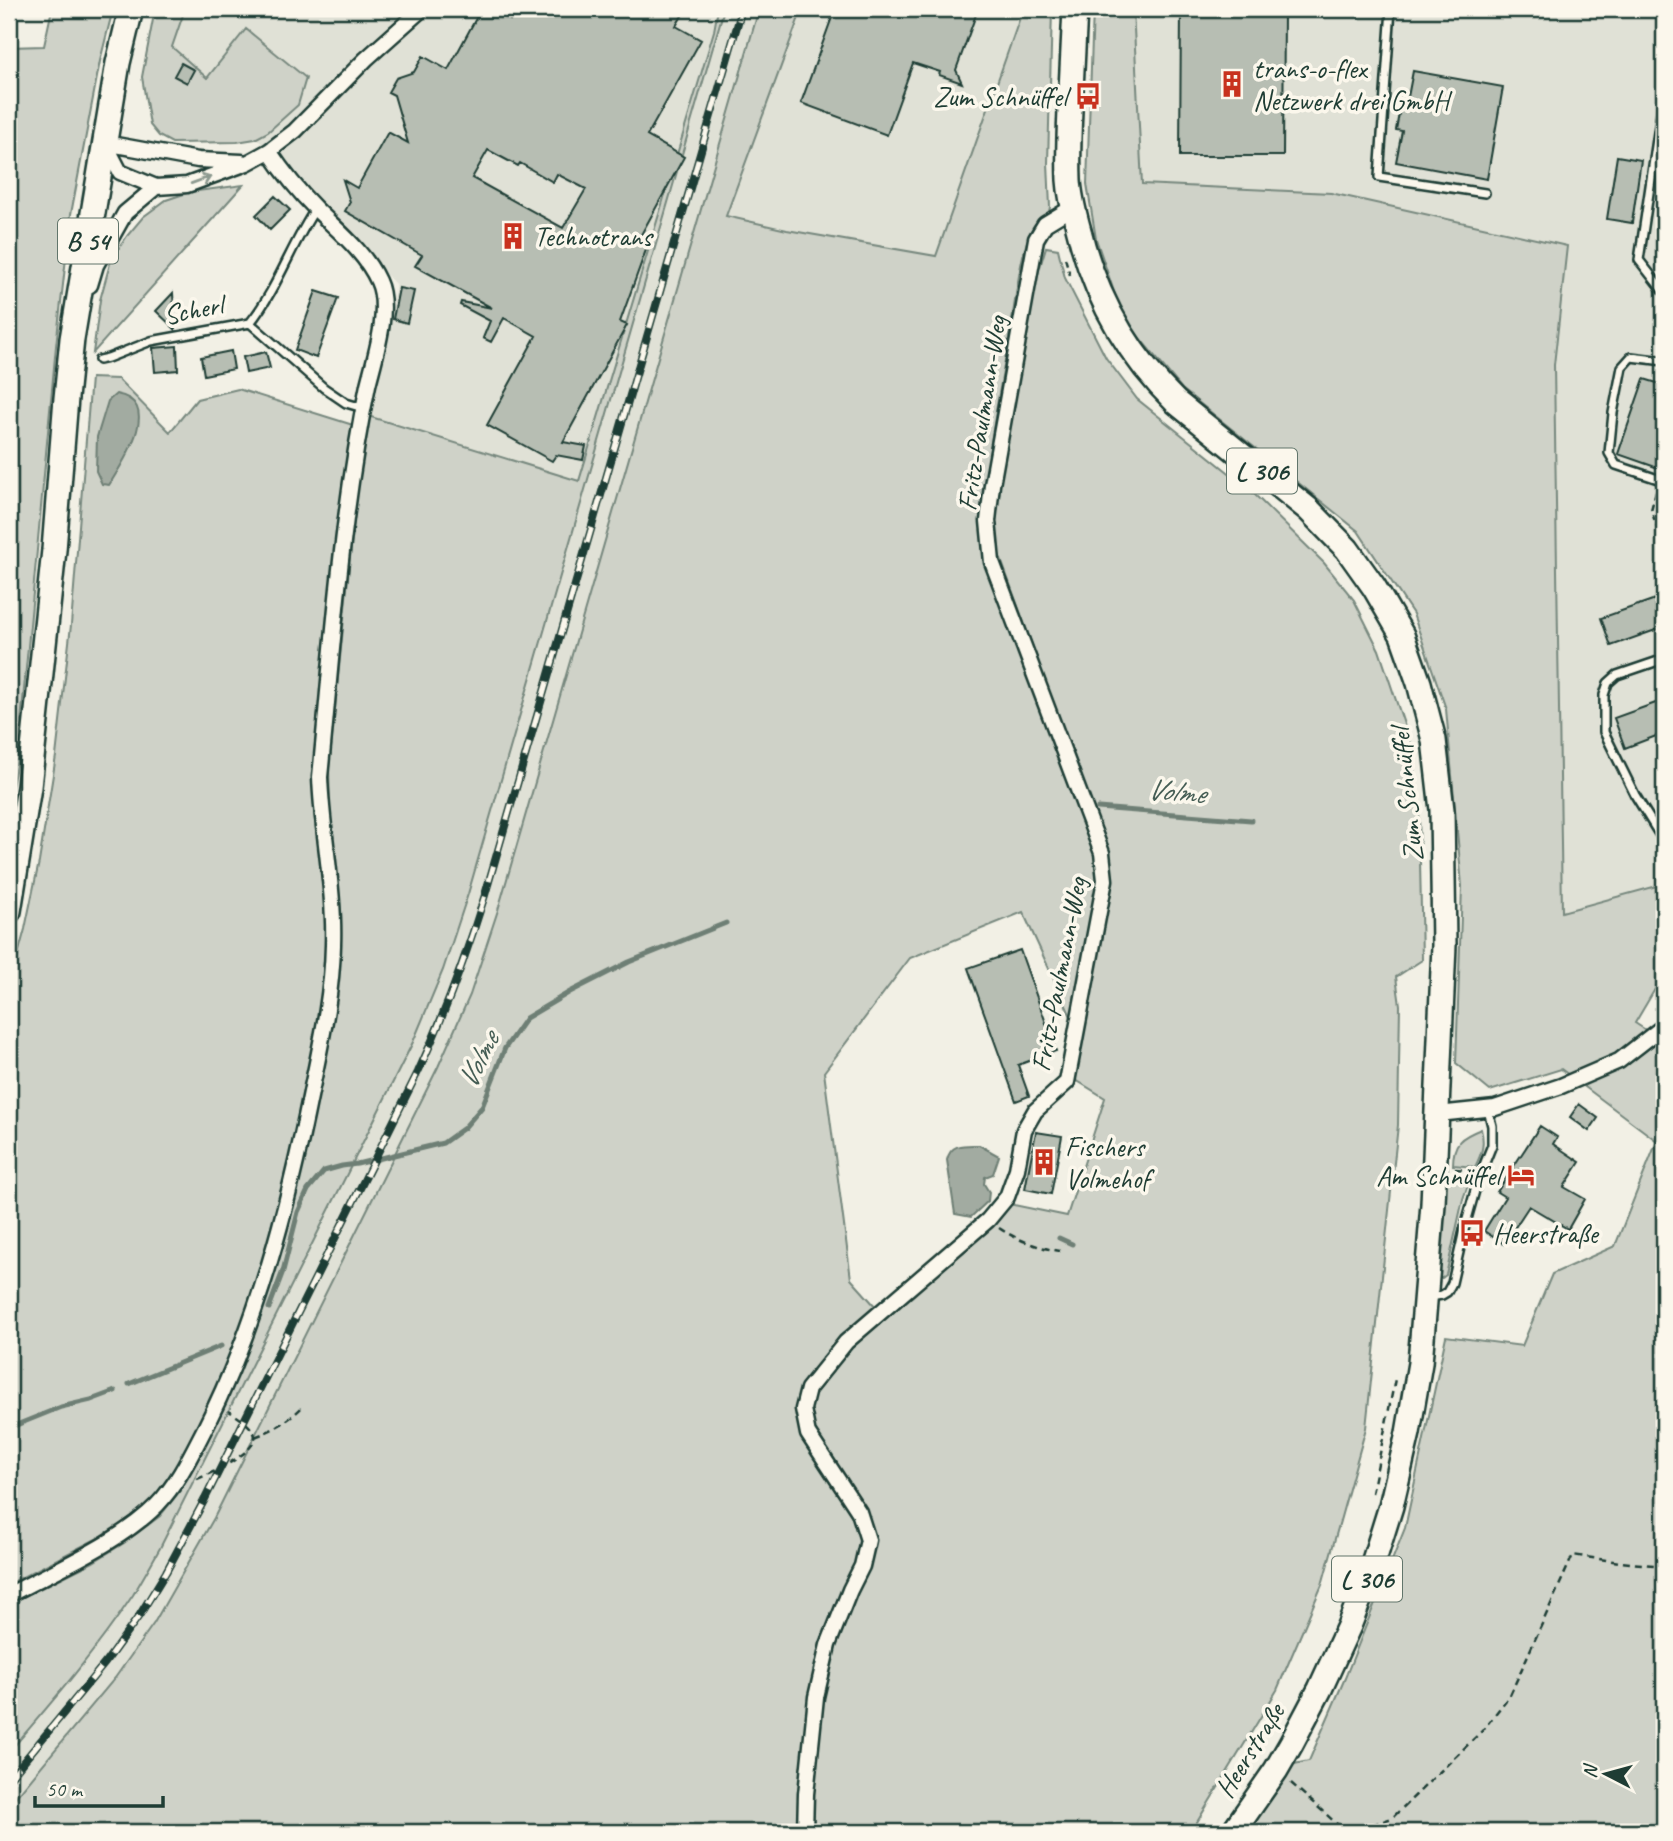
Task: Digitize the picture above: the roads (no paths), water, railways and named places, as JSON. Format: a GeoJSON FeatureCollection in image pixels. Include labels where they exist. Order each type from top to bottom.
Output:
{"type":"FeatureCollection","features":[{"type":"Feature","properties":{"kind":"main road","name":"B 54"},"geometry":{"type":"LineString","coordinates":[[9,911],[29,787],[54,550],[72,339],[118,63],[131,9]]}},
{"type":"Feature","properties":{"kind":"main road","name":"Zum Schnüffel"},"geometry":{"type":"LineString","coordinates":[[1075,9],[1069,180],[1085,255],[1118,330],[1144,368],[1175,402],[1308,509],[1347,549],[1374,587],[1402,635],[1419,683],[1434,740],[1443,810],[1444,945],[1438,1114]]}},
{"type":"Feature","properties":{"kind":"main road","name":"Heerstraße"},"geometry":{"type":"LineString","coordinates":[[1233,1832],[1276,1770],[1320,1689],[1372,1567],[1391,1506],[1408,1433],[1420,1363],[1438,1114]]}},
{"type":"Feature","properties":{"kind":"street"},"geometry":{"type":"LineString","coordinates":[[105,143],[120,172],[156,187],[187,185],[247,163],[269,151],[295,131],[366,59],[422,9]]}},
{"type":"Feature","properties":{"kind":"street"},"geometry":{"type":"LineString","coordinates":[[105,143],[198,160],[247,163]]}},
{"type":"Feature","properties":{"kind":"street"},"geometry":{"type":"LineString","coordinates":[[9,1595],[87,1554],[136,1523],[159,1504],[187,1464],[217,1405],[258,1302],[304,1129],[328,1006],[334,944],[320,777],[348,505],[363,408],[382,322],[383,298],[379,283],[359,251],[294,186],[269,151]]}},
{"type":"Feature","properties":{"kind":"street"},"geometry":{"type":"LineString","coordinates":[[72,339],[96,265],[125,213],[156,187]]}},
{"type":"Feature","properties":{"kind":"street","name":"Fritz-Paulmann-Weg"},"geometry":{"type":"LineString","coordinates":[[805,1832],[816,1697],[828,1645],[862,1566],[868,1540],[859,1512],[808,1434],[803,1409],[808,1389],[846,1342],[988,1220],[1007,1197],[1017,1169],[1024,1130],[1035,1111],[1067,1082],[1105,880],[1102,853],[992,562],[988,521],[1036,239],[1045,224],[1073,208]]}},
{"type":"Feature","properties":{"kind":"street"},"geometry":{"type":"LineString","coordinates":[[1438,1114],[1488,1110],[1561,1086],[1619,1061],[1664,1026]]}},
{"type":"Feature","properties":{"kind":"lane"},"geometry":{"type":"LineString","coordinates":[[1391,9],[1379,177],[1485,193]]}},
{"type":"Feature","properties":{"kind":"lane"},"geometry":{"type":"LineString","coordinates":[[1664,93],[1639,260],[1664,292]]}},
{"type":"Feature","properties":{"kind":"lane","name":"Scherl"},"geometry":{"type":"LineString","coordinates":[[99,360],[151,341],[250,323],[268,298],[316,208]]}},
{"type":"Feature","properties":{"kind":"lane"},"geometry":{"type":"LineString","coordinates":[[250,323],[324,388],[346,403],[363,408]]}},
{"type":"Feature","properties":{"kind":"lane"},"geometry":{"type":"LineString","coordinates":[[1661,480],[1616,465],[1609,453],[1622,368],[1632,357],[1664,361]]}},
{"type":"Feature","properties":{"kind":"lane"},"geometry":{"type":"LineString","coordinates":[[1664,659],[1617,675],[1608,683],[1604,695],[1604,732],[1635,795],[1664,842]]}},
{"type":"Feature","properties":{"kind":"lane"},"geometry":{"type":"LineString","coordinates":[[1426,1297],[1442,1295],[1452,1283],[1478,1180],[1492,1146],[1493,1126],[1488,1110]]}},
{"type":"Feature","properties":{"kind":"waterway","name":"Volme"},"geometry":{"type":"LineString","coordinates":[[1098,808],[1251,820]]}},
{"type":"Feature","properties":{"kind":"waterway","name":"Volme"},"geometry":{"type":"LineString","coordinates":[[269,1308],[283,1271],[298,1212],[308,1190],[324,1171],[443,1143],[464,1128],[482,1107],[505,1048],[526,1018],[629,962],[726,923]]}},
{"type":"Feature","properties":{"kind":"waterway","name":"Volme"},"geometry":{"type":"LineString","coordinates":[[1059,1238],[1072,1244]]}},
{"type":"Feature","properties":{"kind":"waterway","name":"Volme"},"geometry":{"type":"LineString","coordinates":[[129,1384],[221,1346]]}},
{"type":"Feature","properties":{"kind":"waterway","name":"Volme"},"geometry":{"type":"LineString","coordinates":[[9,1428],[61,1407],[115,1391]]}},
{"type":"Feature","properties":{"kind":"railway"},"geometry":{"type":"LineString","coordinates":[[9,1779],[105,1663],[166,1572],[418,1072],[437,1028],[463,963],[485,895],[742,9]]}},
{"type":"Feature","properties":{"kind":"place","name":"trans-o-flex Netzwerk drei GmbH"},"geometry":{"type":"Point","coordinates":[1232,84]}},
{"type":"Feature","properties":{"kind":"place","name":"Zum Schnüffel"},"geometry":{"type":"Point","coordinates":[1088,96]}},
{"type":"Feature","properties":{"kind":"place","name":"Technotrans"},"geometry":{"type":"Point","coordinates":[513,236]}},
{"type":"Feature","properties":{"kind":"place","name":"Fischers Volmehof"},"geometry":{"type":"Point","coordinates":[1044,1162]}},
{"type":"Feature","properties":{"kind":"place","name":"Am Schnüffel"},"geometry":{"type":"Point","coordinates":[1521,1175]}},
{"type":"Feature","properties":{"kind":"place","name":"Heerstraße"},"geometry":{"type":"Point","coordinates":[1472,1233]}}]}
